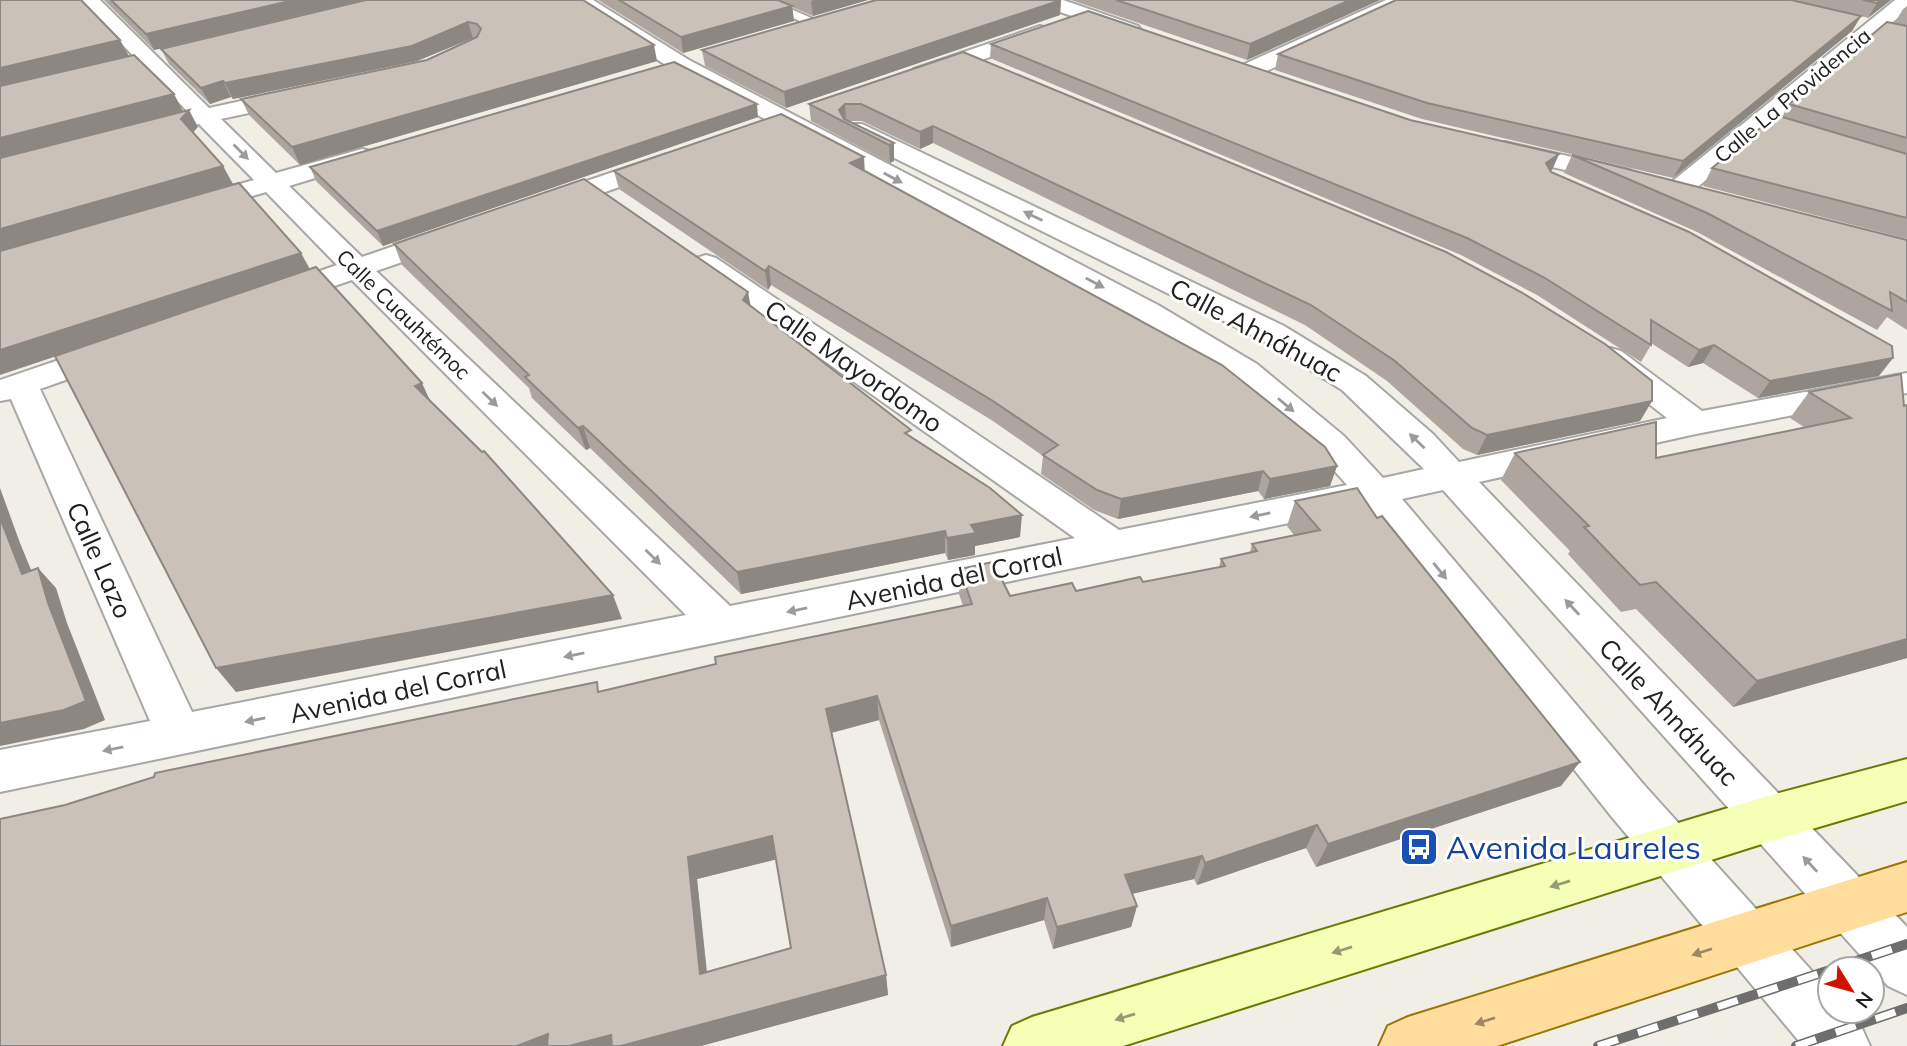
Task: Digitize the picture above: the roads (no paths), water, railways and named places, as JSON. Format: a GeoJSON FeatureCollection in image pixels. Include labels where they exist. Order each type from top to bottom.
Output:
{"type":"FeatureCollection","features":[{"type":"Feature","properties":{"kind":"main road"},"geometry":{"type":"LineString","coordinates":[[1032,1046],[1768,819],[1907,780]]}},
{"type":"Feature","properties":{"kind":"main road"},"geometry":{"type":"LineString","coordinates":[[1408,1046],[1907,887]]}},
{"type":"Feature","properties":{"kind":"street","name":"Calle Cuauhtémoc"},"geometry":{"type":"LineString","coordinates":[[89,0],[357,268],[723,625]]}},
{"type":"Feature","properties":{"kind":"street","name":"Calle Ahnáhuac"},"geometry":{"type":"LineString","coordinates":[[579,0],[687,61],[801,116],[1273,333],[1354,383],[1420,442],[1907,967]]}},
{"type":"Feature","properties":{"kind":"street"},"geometry":{"type":"LineString","coordinates":[[1044,0],[1149,37]]}},
{"type":"Feature","properties":{"kind":"street"},"geometry":{"type":"LineString","coordinates":[[1248,71],[1402,0]]}},
{"type":"Feature","properties":{"kind":"street","name":"Calle La Providencia"},"geometry":{"type":"LineString","coordinates":[[1678,190],[1907,0]]}},
{"type":"Feature","properties":{"kind":"street"},"geometry":{"type":"LineString","coordinates":[[903,80],[1087,15]]}},
{"type":"Feature","properties":{"kind":"street"},"geometry":{"type":"LineString","coordinates":[[778,36],[845,16]]}},
{"type":"Feature","properties":{"kind":"street"},"geometry":{"type":"LineString","coordinates":[[1847,22],[1896,33]]}},
{"type":"Feature","properties":{"kind":"street"},"geometry":{"type":"LineString","coordinates":[[965,58],[1003,74]]}},
{"type":"Feature","properties":{"kind":"street"},"geometry":{"type":"LineString","coordinates":[[1224,62],[1274,80]]}},
{"type":"Feature","properties":{"kind":"street"},"geometry":{"type":"LineString","coordinates":[[166,125],[325,91]]}},
{"type":"Feature","properties":{"kind":"street","name":"Calle Ahnáhuac"},"geometry":{"type":"LineString","coordinates":[[801,116],[1147,310],[1245,370],[1331,444],[1375,492],[1620,790],[1841,1046]]}},
{"type":"Feature","properties":{"kind":"street"},"geometry":{"type":"LineString","coordinates":[[747,135],[801,116]]}},
{"type":"Feature","properties":{"kind":"street"},"geometry":{"type":"LineString","coordinates":[[1603,199],[1478,147],[1645,181],[1705,197]]}},
{"type":"Feature","properties":{"kind":"street"},"geometry":{"type":"LineString","coordinates":[[168,213],[390,148]]}},
{"type":"Feature","properties":{"kind":"street"},"geometry":{"type":"LineString","coordinates":[[515,214],[696,152]]}},
{"type":"Feature","properties":{"kind":"street"},"geometry":{"type":"LineString","coordinates":[[595,187],[628,210]]}},
{"type":"Feature","properties":{"kind":"street"},"geometry":{"type":"LineString","coordinates":[[254,304],[476,228]]}},
{"type":"Feature","properties":{"kind":"street","name":"Calle Mayordomo"},"geometry":{"type":"LineString","coordinates":[[685,249],[1113,545]]}},
{"type":"Feature","properties":{"kind":"street"},"geometry":{"type":"LineString","coordinates":[[1584,340],[1696,423]]}},
{"type":"Feature","properties":{"kind":"street"},"geometry":{"type":"LineString","coordinates":[[10,388],[137,344]]}},
{"type":"Feature","properties":{"kind":"street","name":"Avenida del Corral"},"geometry":{"type":"LineString","coordinates":[[0,771],[1451,476],[1696,423],[1903,369]]}},
{"type":"Feature","properties":{"kind":"street","name":"Calle Lazo"},"geometry":{"type":"LineString","coordinates":[[10,388],[180,736]]}},
{"type":"Feature","properties":{"kind":"lane"},"geometry":{"type":"LineString","coordinates":[[758,0],[818,24]]}},
{"type":"Feature","properties":{"kind":"lane"},"geometry":{"type":"LineString","coordinates":[[1758,122],[1781,130]]}},
{"type":"Feature","properties":{"kind":"railway"},"geometry":{"type":"LineString","coordinates":[[1874,955],[1907,944]]}},
{"type":"Feature","properties":{"kind":"railway"},"geometry":{"type":"LineString","coordinates":[[1598,1046],[1816,975]]}},
{"type":"Feature","properties":{"kind":"railway"},"geometry":{"type":"LineString","coordinates":[[1796,1046],[1907,1008]]}},
{"type":"Feature","properties":{"kind":"place","name":"Avenida Laureles"},"geometry":{"type":"Point","coordinates":[1419,847]}}]}
